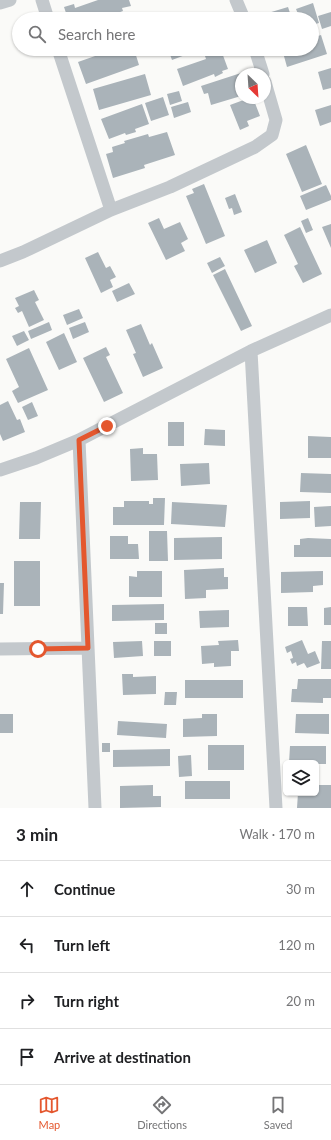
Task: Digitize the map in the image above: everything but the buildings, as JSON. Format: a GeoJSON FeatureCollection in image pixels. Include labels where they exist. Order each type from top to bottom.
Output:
{"type":"FeatureCollection","features":[{"type":"Feature","properties":{"kind":"street"},"geometry":{"type":"LineString","coordinates":[[0,3],[10,0]]}},
{"type":"Feature","properties":{"kind":"street"},"geometry":{"type":"LineString","coordinates":[[42,0],[46,12]]}},
{"type":"Feature","properties":{"kind":"street"},"geometry":{"type":"LineString","coordinates":[[236,0],[241,12]]}},
{"type":"Feature","properties":{"kind":"street"},"geometry":{"type":"LineString","coordinates":[[60,56],[110,210]]}},
{"type":"Feature","properties":{"kind":"street"},"geometry":{"type":"LineString","coordinates":[[257,56],[260,68]]}},
{"type":"Feature","properties":{"kind":"street"},"geometry":{"type":"LineString","coordinates":[[0,261],[110,210],[170,187],[255,147],[272,135],[276,120],[271,103]]}},
{"type":"Feature","properties":{"kind":"street"},"geometry":{"type":"LineString","coordinates":[[0,470],[36,458],[79,440],[252,351],[331,315]]}},
{"type":"Feature","properties":{"kind":"street"},"geometry":{"type":"LineString","coordinates":[[252,351],[276,808]]}},
{"type":"Feature","properties":{"kind":"street"},"geometry":{"type":"LineString","coordinates":[[79,440],[95,808]]}},
{"type":"Feature","properties":{"kind":"street"},"geometry":{"type":"LineString","coordinates":[[0,649],[88,648]]}},
{"type":"Feature","properties":{"kind":"route"},"geometry":{"type":"LineString","coordinates":[[38,649],[88,648],[79,440],[107,426]]}}]}
